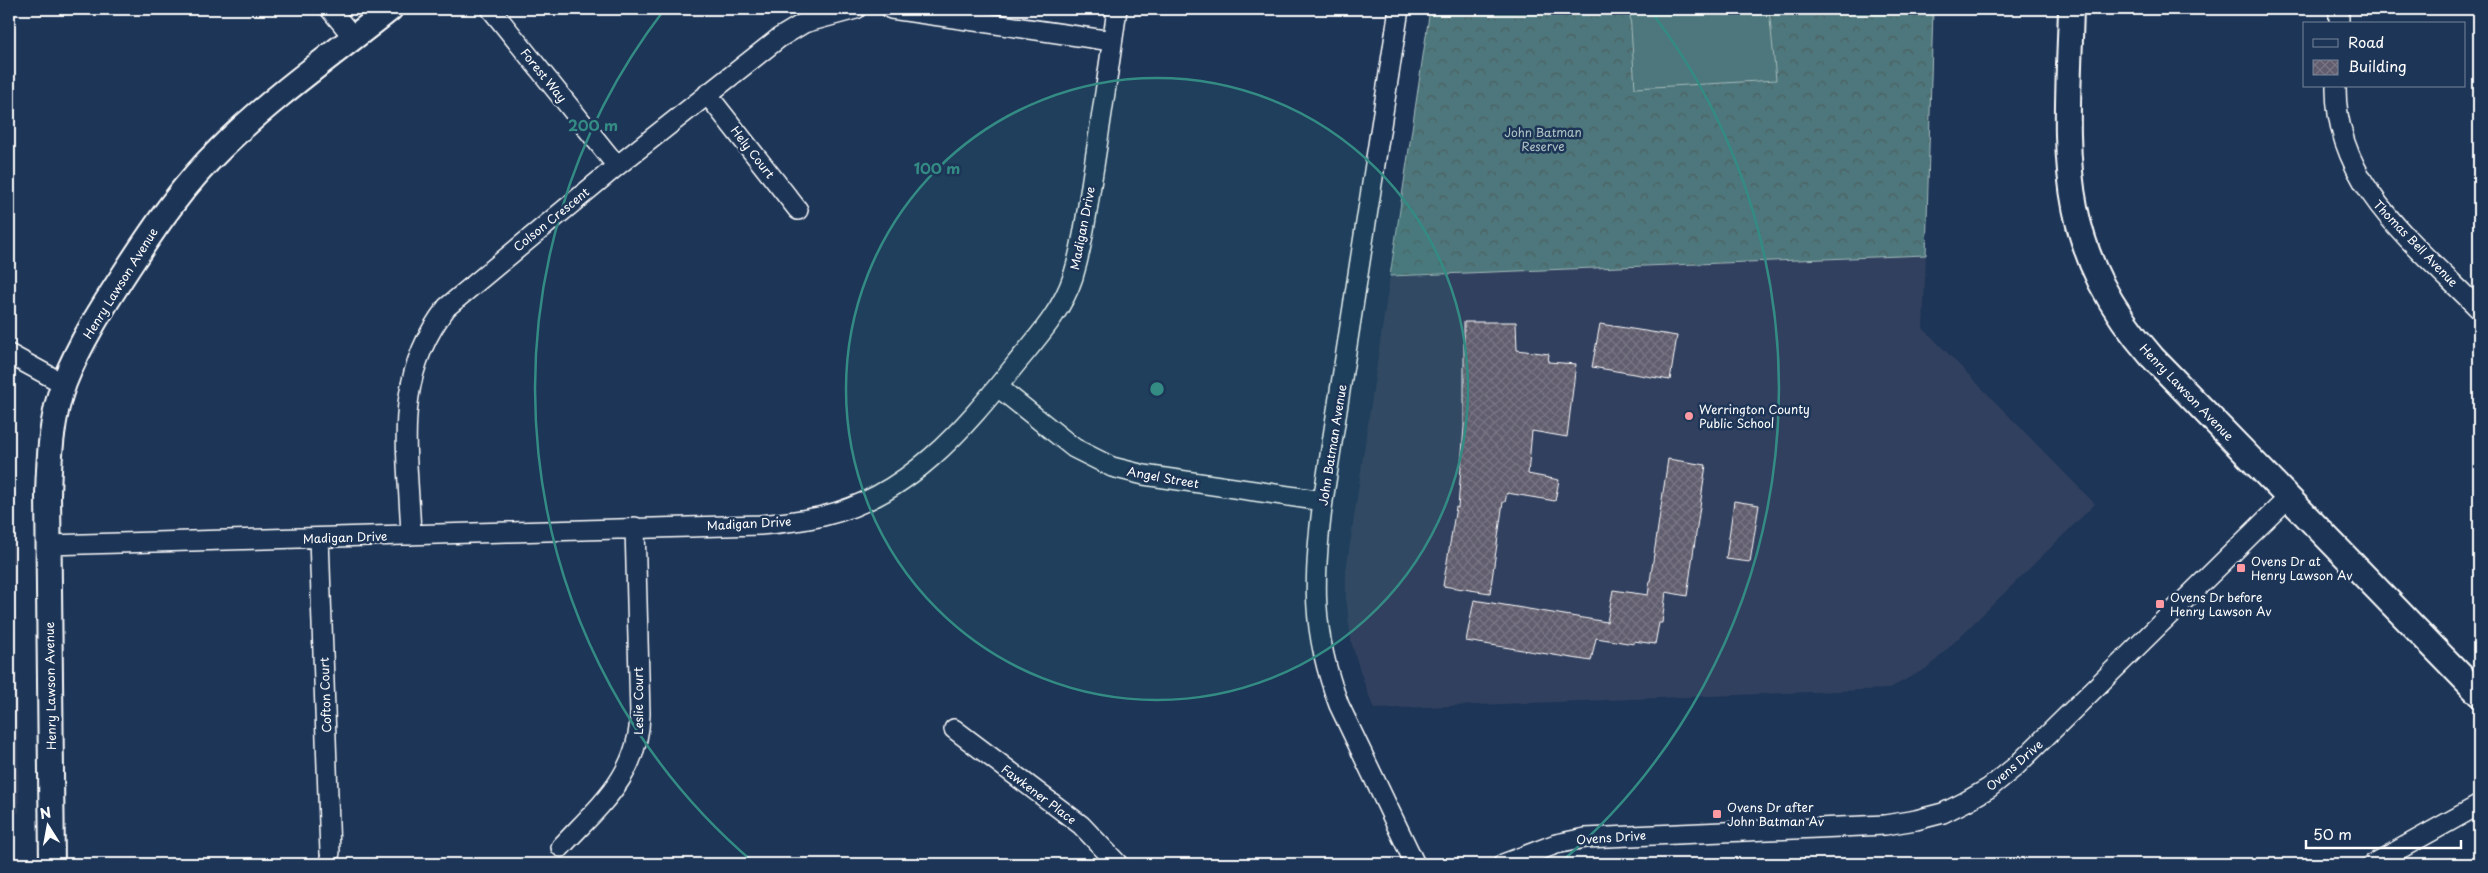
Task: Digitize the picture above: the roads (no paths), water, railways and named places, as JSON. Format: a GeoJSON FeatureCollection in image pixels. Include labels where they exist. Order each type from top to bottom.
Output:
{"type":"FeatureCollection","features":[{"type":"Feature","properties":{"kind":"street"},"geometry":{"type":"LineString","coordinates":[[330,9],[354,38]]}},
{"type":"Feature","properties":{"kind":"street","name":"Henry Lawson Avenue"},"geometry":{"type":"LineString","coordinates":[[52,864],[48,544],[50,446],[64,384],[99,313],[155,228],[183,190],[221,148],[248,123],[390,9]]}},
{"type":"Feature","properties":{"kind":"street","name":"Forest Way"},"geometry":{"type":"LineString","coordinates":[[491,9],[617,166]]}},
{"type":"Feature","properties":{"kind":"street","name":"Colson Crescent"},"geometry":{"type":"LineString","coordinates":[[411,535],[406,413],[413,371],[428,334],[447,307],[617,166],[779,38],[804,23],[856,9]]}},
{"type":"Feature","properties":{"kind":"street"},"geometry":{"type":"LineString","coordinates":[[891,9],[1112,41]]}},
{"type":"Feature","properties":{"kind":"street","name":"Madigan Drive"},"geometry":{"type":"LineString","coordinates":[[48,544],[319,538],[793,522],[825,516],[857,505],[889,490],[918,470],[945,445],[998,386],[1048,323],[1072,279],[1083,237],[1117,9]]}},
{"type":"Feature","properties":{"kind":"street","name":"John Batman Avenue"},"geometry":{"type":"LineString","coordinates":[[1399,9],[1323,502],[1315,572],[1317,621],[1324,658],[1339,705],[1415,864]]}},
{"type":"Feature","properties":{"kind":"street","name":"Henry Lawson Avenue"},"geometry":{"type":"LineString","coordinates":[[2071,9],[2068,166],[2074,209],[2092,264],[2107,295],[2132,334],[2479,694]]}},
{"type":"Feature","properties":{"kind":"street"},"geometry":{"type":"LineString","coordinates":[[2338,22],[2339,9]]}},
{"type":"Feature","properties":{"kind":"street","name":"Thomas Bell Avenue"},"geometry":{"type":"LineString","coordinates":[[2336,88],[2342,133],[2364,186],[2382,210],[2479,309]]}},
{"type":"Feature","properties":{"kind":"street","name":"Hely Court"},"geometry":{"type":"LineString","coordinates":[[707,94],[798,210]]}},
{"type":"Feature","properties":{"kind":"street"},"geometry":{"type":"LineString","coordinates":[[9,354],[64,384]]}},
{"type":"Feature","properties":{"kind":"street","name":"Angel Street"},"geometry":{"type":"LineString","coordinates":[[998,386],[1074,448],[1112,467],[1144,475],[1323,502]]}},
{"type":"Feature","properties":{"kind":"street","name":"Ovens Drive"},"geometry":{"type":"LineString","coordinates":[[1502,864],[1570,840],[1598,836],[1884,825],[1943,813],[1989,788],[2015,767],[2288,498]]}},
{"type":"Feature","properties":{"kind":"street","name":"Leslie Court"},"geometry":{"type":"LineString","coordinates":[[561,847],[620,782],[638,741],[640,714],[634,528]]}},
{"type":"Feature","properties":{"kind":"street","name":"Cofton Court"},"geometry":{"type":"LineString","coordinates":[[319,538],[330,853]]}},
{"type":"Feature","properties":{"kind":"street","name":"Fawkener Place"},"geometry":{"type":"LineString","coordinates":[[954,729],[1081,825],[1118,864]]}},
{"type":"Feature","properties":{"kind":"street"},"geometry":{"type":"LineString","coordinates":[[2373,864],[2479,804]]}},
{"type":"Feature","properties":{"kind":"place","name":"Werrington County Public School"},"geometry":{"type":"Point","coordinates":[1689,416]}},
{"type":"Feature","properties":{"kind":"place","name":"Ovens Dr at Henry Lawson Av"},"geometry":{"type":"Point","coordinates":[2241,568]}},
{"type":"Feature","properties":{"kind":"place","name":"Ovens Dr before Henry Lawson Av"},"geometry":{"type":"Point","coordinates":[2160,604]}},
{"type":"Feature","properties":{"kind":"place","name":"Ovens Dr after John Batman Av"},"geometry":{"type":"Point","coordinates":[1717,814]}},
{"type":"Feature","properties":{"kind":"park label","name":"John Batman Reserve"},"geometry":{"type":"Point","coordinates":[1543,139]}}]}
